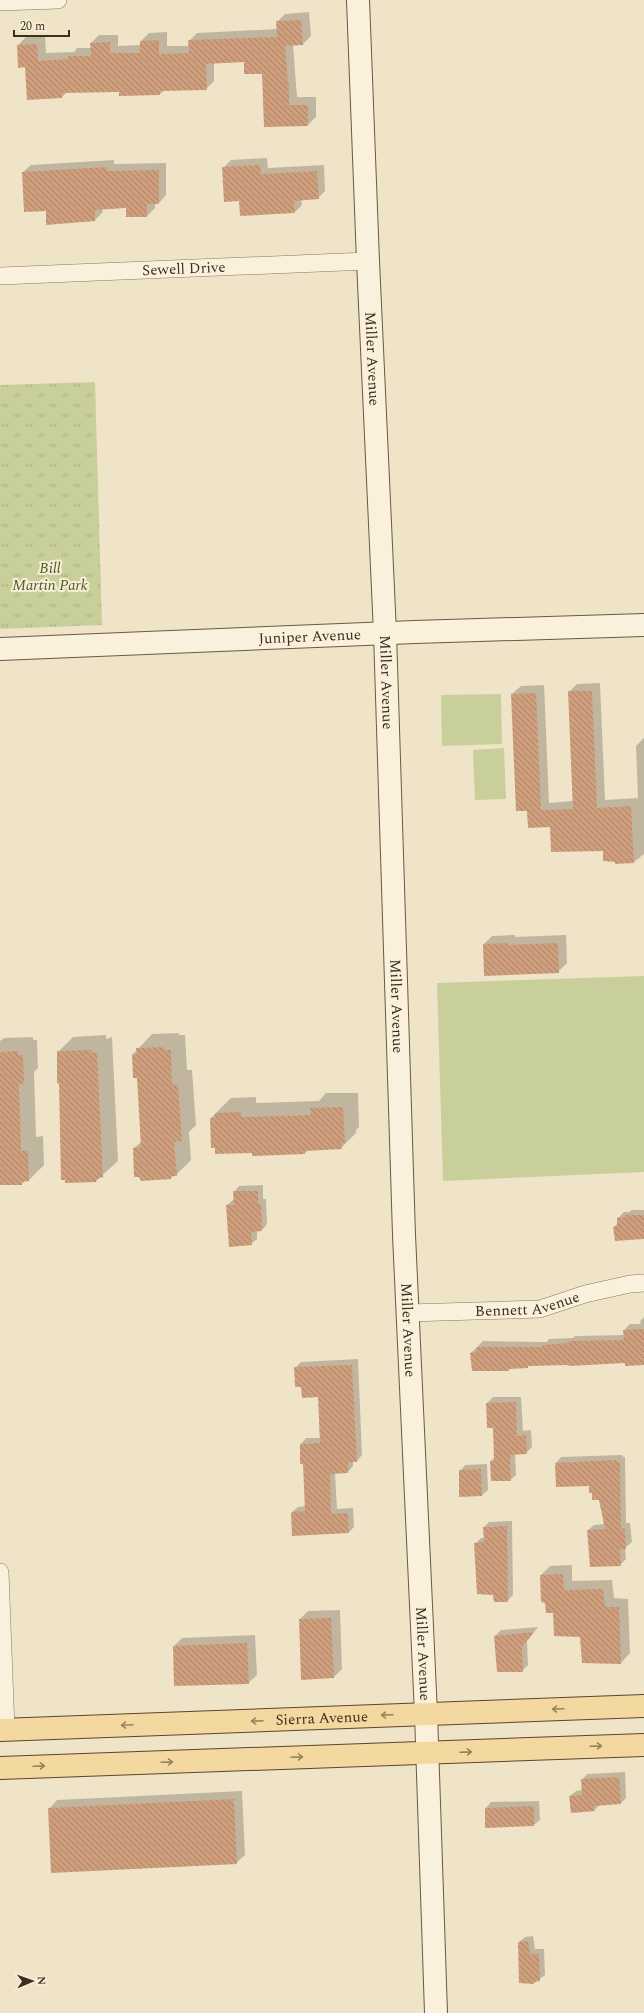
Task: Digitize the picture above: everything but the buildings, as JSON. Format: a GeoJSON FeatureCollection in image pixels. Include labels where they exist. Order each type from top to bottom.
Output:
{"type":"FeatureCollection","features":[{"type":"Feature","properties":{"kind":"main road","name":"Sierra Avenue"},"geometry":{"type":"LineString","coordinates":[[3,1730],[644,1706]]}},
{"type":"Feature","properties":{"kind":"main road"},"geometry":{"type":"LineString","coordinates":[[0,1768],[644,1745]]}},
{"type":"Feature","properties":{"kind":"street"},"geometry":{"type":"LineString","coordinates":[[0,2],[58,0]]}},
{"type":"Feature","properties":{"kind":"street","name":"Miller Avenue"},"geometry":{"type":"LineString","coordinates":[[358,0],[385,633],[408,1313],[426,1714],[436,2013]]}},
{"type":"Feature","properties":{"kind":"street","name":"Sewell Drive"},"geometry":{"type":"LineString","coordinates":[[0,276],[368,261]]}},
{"type":"Feature","properties":{"kind":"street","name":"Juniper Avenue"},"geometry":{"type":"LineString","coordinates":[[0,649],[385,633],[644,625]]}},
{"type":"Feature","properties":{"kind":"street","name":"Bennett Avenue"},"geometry":{"type":"LineString","coordinates":[[408,1313],[540,1308],[585,1294],[630,1284],[644,1283]]}},
{"type":"Feature","properties":{"kind":"street"},"geometry":{"type":"LineString","coordinates":[[0,1572],[3,1730]]}},
{"type":"Feature","properties":{"kind":"green space","name":"Bill Martin Park"},"geometry":{"type":"Polygon","coordinates":[[[95,382],[102,625],[0,629],[0,385],[95,382]]]}},
{"type":"Feature","properties":{"kind":"green space"},"geometry":{"type":"Polygon","coordinates":[[[501,694],[502,744],[442,746],[441,695],[501,694]]]}},
{"type":"Feature","properties":{"kind":"green space"},"geometry":{"type":"Polygon","coordinates":[[[504,748],[506,799],[475,800],[473,750],[504,748]]]}},
{"type":"Feature","properties":{"kind":"green space"},"geometry":{"type":"Polygon","coordinates":[[[644,976],[644,1172],[443,1181],[437,983],[644,976]]]}}]}
